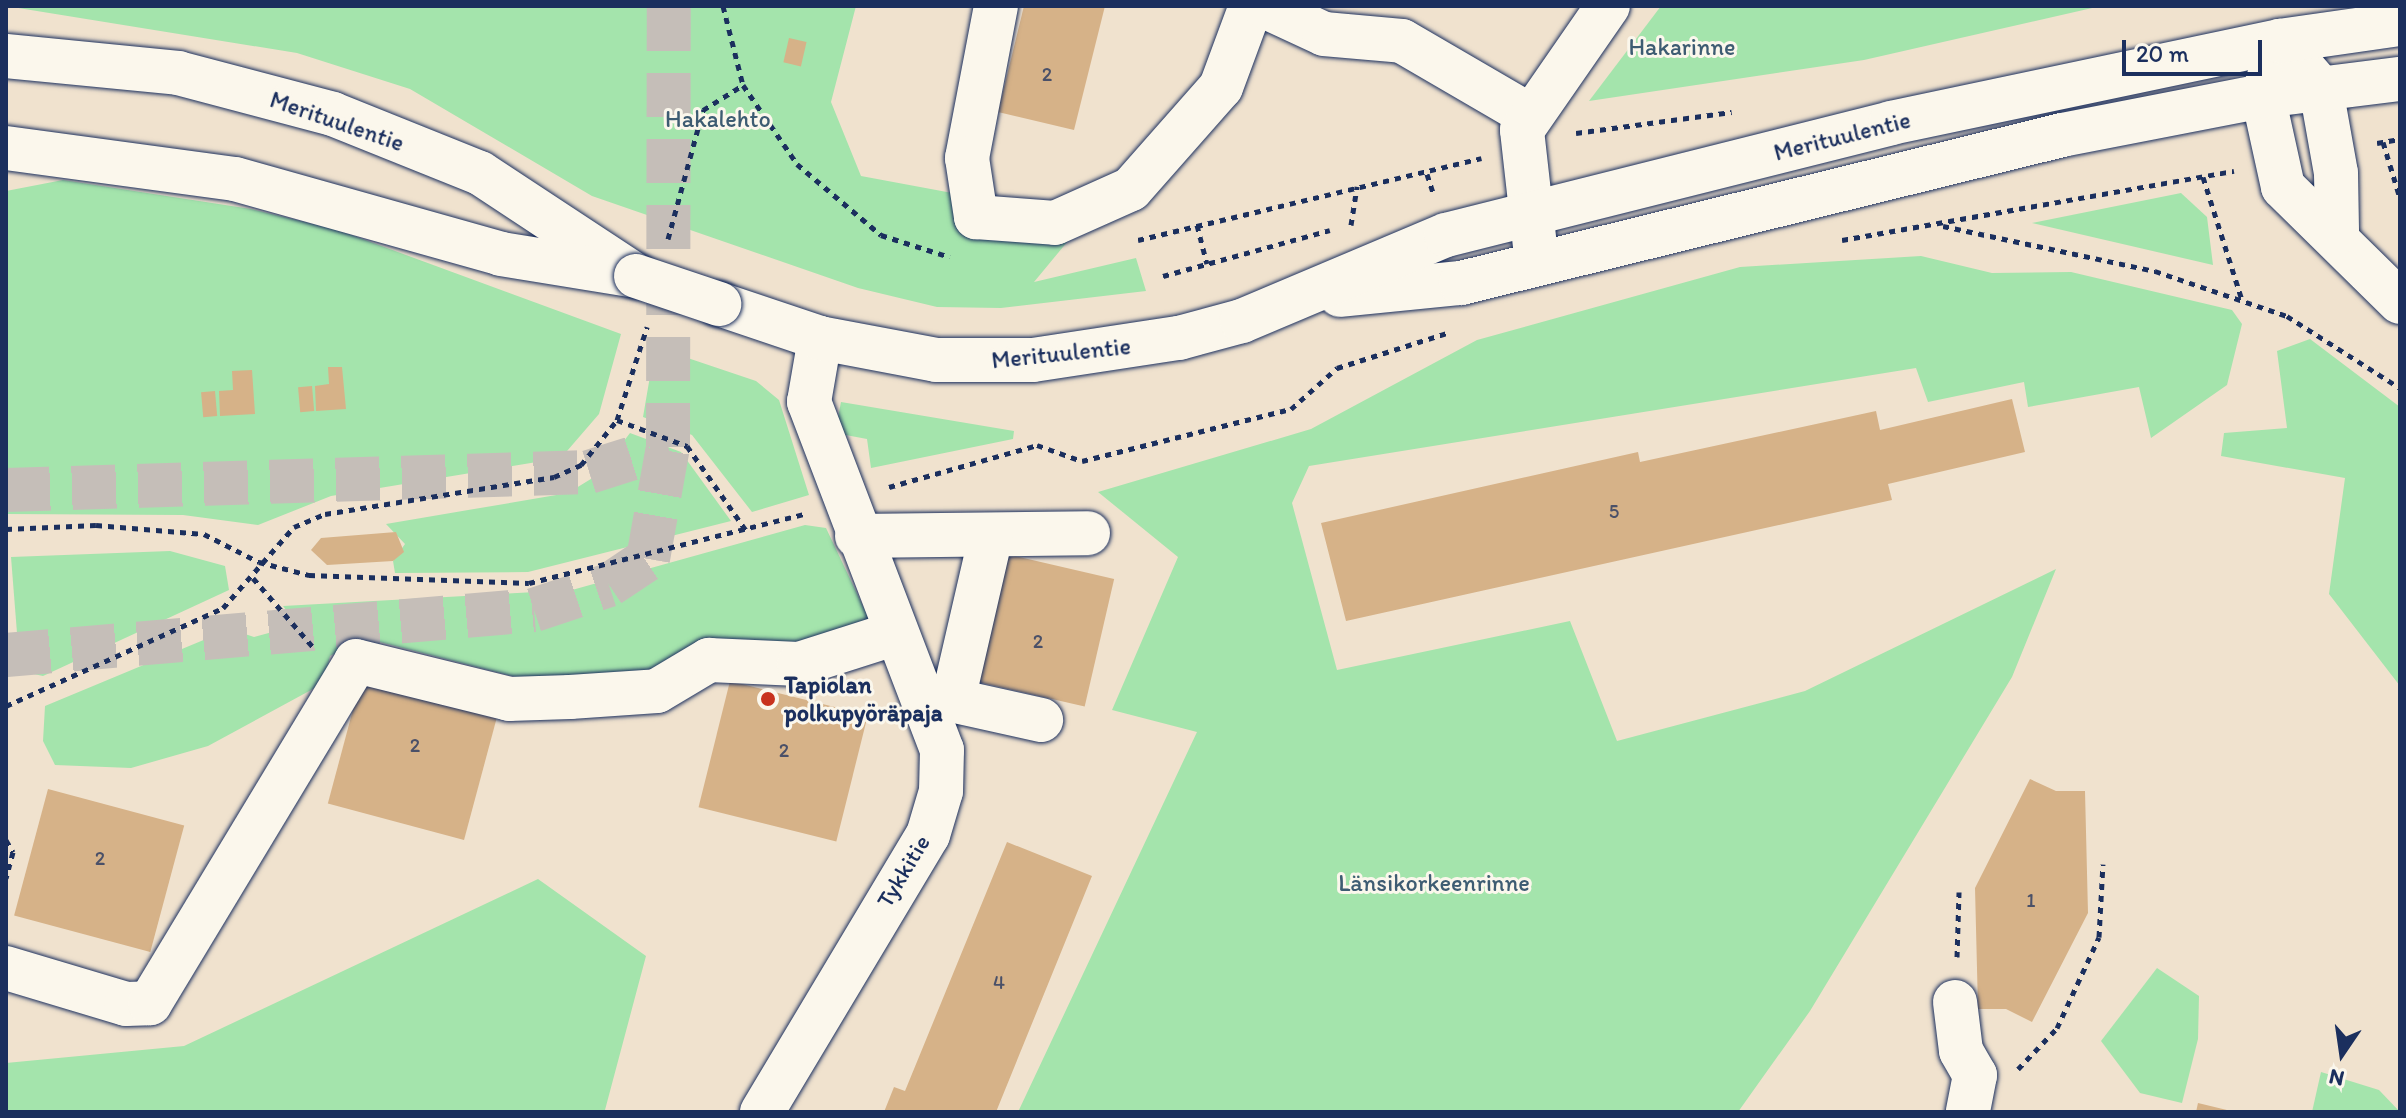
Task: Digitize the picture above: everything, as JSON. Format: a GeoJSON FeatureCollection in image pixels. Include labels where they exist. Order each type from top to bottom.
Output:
{"type":"FeatureCollection","features":[{"type":"Feature","properties":{"kind":"main road"},"geometry":{"type":"LineString","coordinates":[[996,6],[967,158],[976,217],[1055,223],[1131,189],[1221,87],[1251,6]]}},
{"type":"Feature","properties":{"kind":"main road"},"geometry":{"type":"LineString","coordinates":[[1264,6],[1324,34],[1402,41],[1525,132]]}},
{"type":"Feature","properties":{"kind":"main road"},"geometry":{"type":"LineString","coordinates":[[1537,264],[1526,215],[1525,132],[1608,6]]}},
{"type":"Feature","properties":{"kind":"main road","name":"Merituulentie"},"geometry":{"type":"LineString","coordinates":[[8,149],[235,179],[501,254],[636,276],[820,338],[936,360],[1033,360],[1179,338],[1298,299],[1446,235],[1891,123],[2280,41],[2400,24]]}},
{"type":"Feature","properties":{"kind":"main road"},"geometry":{"type":"LineString","coordinates":[[2280,41],[2321,89],[2332,150],[2337,233]]}},
{"type":"Feature","properties":{"kind":"main road"},"geometry":{"type":"LineString","coordinates":[[2280,41],[2263,96],[2273,164],[2283,187],[2337,233],[2400,302]]}},
{"type":"Feature","properties":{"kind":"main road","name":"Merituulentie"},"geometry":{"type":"LineString","coordinates":[[6,56],[178,73],[333,114],[480,173],[636,276]]}},
{"type":"Feature","properties":{"kind":"main road","name":"Merituulentie"},"geometry":{"type":"LineString","coordinates":[[1298,299],[1461,283],[2017,145],[2263,96],[2400,79]]}},
{"type":"Feature","properties":{"kind":"main road","name":"Tykkitie"},"geometry":{"type":"LineString","coordinates":[[762,1112],[928,835],[941,791],[942,750],[936,696],[893,634],[809,402],[820,338]]}},
{"type":"Feature","properties":{"kind":"main road"},"geometry":{"type":"LineString","coordinates":[[850,518],[991,535],[1088,533]]}},
{"type":"Feature","properties":{"kind":"main road"},"geometry":{"type":"LineString","coordinates":[[991,535],[936,696],[1041,720]]}},
{"type":"Feature","properties":{"kind":"main road"},"geometry":{"type":"LineString","coordinates":[[6,968],[126,1004],[150,1003],[171,980],[356,661],[509,699],[657,691],[709,660],[799,664],[893,634]]}},
{"type":"Feature","properties":{"kind":"main road"},"geometry":{"type":"LineString","coordinates":[[1955,1002],[1961,1051],[1972,1093]]}},
{"type":"Feature","properties":{"kind":"path"},"geometry":{"type":"LineString","coordinates":[[723,6],[743,85],[797,164],[850,213],[916,252],[965,259]]}},
{"type":"Feature","properties":{"kind":"path"},"geometry":{"type":"LineString","coordinates":[[670,227],[703,110],[743,85]]}},
{"type":"Feature","properties":{"kind":"path"},"geometry":{"type":"LineString","coordinates":[[1132,242],[1357,186],[1525,132],[1749,110]]}},
{"type":"Feature","properties":{"kind":"path"},"geometry":{"type":"LineString","coordinates":[[2332,150],[2400,139]]}},
{"type":"Feature","properties":{"kind":"path"},"geometry":{"type":"LineString","coordinates":[[2383,142],[2400,198]]}},
{"type":"Feature","properties":{"kind":"path"},"geometry":{"type":"LineString","coordinates":[[1830,242],[2273,164]]}},
{"type":"Feature","properties":{"kind":"path"},"geometry":{"type":"LineString","coordinates":[[2203,177],[2242,301]]}},
{"type":"Feature","properties":{"kind":"path"},"geometry":{"type":"LineString","coordinates":[[1163,276],[1351,225],[1357,186]]}},
{"type":"Feature","properties":{"kind":"path"},"geometry":{"type":"LineString","coordinates":[[1197,225],[1207,264]]}},
{"type":"Feature","properties":{"kind":"path"},"geometry":{"type":"LineString","coordinates":[[1938,225],[2155,271],[2287,316],[2400,388]]}},
{"type":"Feature","properties":{"kind":"path"},"geometry":{"type":"LineString","coordinates":[[6,529],[96,525],[204,534],[259,562],[407,584],[529,583],[748,533],[850,518],[1037,445],[1082,461],[1291,409],[1337,368],[1459,329]]}},
{"type":"Feature","properties":{"kind":"path"},"geometry":{"type":"LineString","coordinates":[[6,706],[223,608],[253,578],[259,562],[294,527],[325,514],[554,477],[581,465],[617,420],[644,340]]}},
{"type":"Feature","properties":{"kind":"path"},"geometry":{"type":"LineString","coordinates":[[617,420],[687,446],[748,533]]}},
{"type":"Feature","properties":{"kind":"path"},"geometry":{"type":"LineString","coordinates":[[253,578],[343,683]]}},
{"type":"Feature","properties":{"kind":"path"},"geometry":{"type":"LineString","coordinates":[[6,840],[13,852],[6,878]]}},
{"type":"Feature","properties":{"kind":"path"},"geometry":{"type":"LineString","coordinates":[[1972,1093],[2033,1061],[2057,1028],[2099,937],[2103,864]]}},
{"type":"Feature","properties":{"kind":"path"},"geometry":{"type":"LineString","coordinates":[[1955,1002],[1959,892]]}},
{"type":"Feature","properties":{"kind":"green space","name":"Hakalehto"},"geometry":{"type":"Polygon","coordinates":[[[6,6],[856,6],[831,102],[861,176],[1087,218],[1034,282],[1136,258],[1146,291],[1001,308],[937,307],[858,288],[592,196],[410,89],[297,53],[6,6]]]}},
{"type":"Feature","properties":{"kind":"green space","name":"Hakarinne"},"geometry":{"type":"Polygon","coordinates":[[[1661,6],[2101,6],[1864,60],[1589,101],[1661,6]]]}},
{"type":"Feature","properties":{"kind":"green space"},"geometry":{"type":"Polygon","coordinates":[[[63,180],[251,209],[338,230],[621,334],[599,414],[561,458],[331,496],[258,525],[183,515],[6,514],[6,191],[63,180]]]}},
{"type":"Feature","properties":{"kind":"green space"},"geometry":{"type":"Polygon","coordinates":[[[2181,193],[2207,217],[2213,265],[2032,223],[2181,193]]]}},
{"type":"Feature","properties":{"kind":"green space","name":"Länsikorkeenrinne"},"geometry":{"type":"Polygon","coordinates":[[[1921,256],[1992,273],[2071,272],[2232,310],[2242,324],[2227,385],[2151,438],[2139,387],[2028,407],[2024,382],[1928,402],[1916,368],[1309,466],[1292,503],[1337,670],[1570,621],[1617,741],[1805,691],[2056,569],[2012,677],[1810,1011],[1738,1112],[1018,1112],[1197,732],[1112,710],[1178,557],[1098,492],[1311,429],[1477,340],[1740,267],[1921,256]]]}},
{"type":"Feature","properties":{"kind":"green space"},"geometry":{"type":"Polygon","coordinates":[[[2310,339],[2400,407],[2400,686],[2329,594],[2345,478],[2221,456],[2224,433],[2287,428],[2277,351],[2310,339]]]}},
{"type":"Feature","properties":{"kind":"green space"},"geometry":{"type":"Polygon","coordinates":[[[655,347],[756,381],[779,400],[809,495],[752,512],[692,435],[643,417],[655,347]]]}},
{"type":"Feature","properties":{"kind":"green space"},"geometry":{"type":"Polygon","coordinates":[[[841,402],[1014,431],[1013,439],[871,468],[867,439],[835,433],[841,402]]]}},
{"type":"Feature","properties":{"kind":"green space"},"geometry":{"type":"Polygon","coordinates":[[[630,433],[681,452],[731,521],[528,572],[395,573],[393,561],[405,544],[386,524],[568,493],[599,474],[630,433]]]}},
{"type":"Feature","properties":{"kind":"green space"},"geometry":{"type":"Polygon","coordinates":[[[805,525],[826,528],[870,621],[783,649],[551,686],[364,638],[330,656],[324,683],[208,746],[131,768],[55,765],[43,741],[45,706],[230,629],[254,637],[298,625],[283,606],[572,590],[805,525]]]}},
{"type":"Feature","properties":{"kind":"green space"},"geometry":{"type":"Polygon","coordinates":[[[170,551],[225,566],[229,590],[43,676],[20,671],[11,557],[170,551]]]}},
{"type":"Feature","properties":{"kind":"green space"},"geometry":{"type":"Polygon","coordinates":[[[538,879],[646,956],[605,1110],[612,1112],[6,1112],[6,1063],[184,1046],[538,879]]]}},
{"type":"Feature","properties":{"kind":"green space"},"geometry":{"type":"Polygon","coordinates":[[[2157,968],[2199,996],[2198,1039],[2182,1103],[2140,1093],[2101,1041],[2157,968]]]}},
{"type":"Feature","properties":{"kind":"green space"},"geometry":{"type":"Polygon","coordinates":[[[2321,1072],[2379,1090],[2400,1112],[2312,1112],[2321,1072]]]}},
{"type":"Feature","properties":{"kind":"building"},"geometry":{"type":"Polygon","coordinates":[[[1024,6],[1105,6],[1074,130],[998,112],[1024,6]]]}},
{"type":"Feature","properties":{"kind":"building"},"geometry":{"type":"Polygon","coordinates":[[[789,38],[807,42],[801,66],[783,62],[789,38]]]}},
{"type":"Feature","properties":{"kind":"building"},"geometry":{"type":"Polygon","coordinates":[[[328,367],[342,367],[346,409],[316,411],[315,386],[329,384],[328,367]]]}},
{"type":"Feature","properties":{"kind":"building"},"geometry":{"type":"Polygon","coordinates":[[[252,370],[255,414],[220,416],[219,391],[233,390],[232,371],[252,370]]]}},
{"type":"Feature","properties":{"kind":"building"},"geometry":{"type":"Polygon","coordinates":[[[312,386],[314,411],[300,412],[298,387],[312,386]]]}},
{"type":"Feature","properties":{"kind":"building"},"geometry":{"type":"Polygon","coordinates":[[[215,391],[217,416],[203,417],[201,392],[215,391]]]}},
{"type":"Feature","properties":{"kind":"building"},"geometry":{"type":"Polygon","coordinates":[[[2012,399],[2025,452],[1888,484],[1892,500],[1346,621],[1321,523],[1638,452],[1640,462],[1876,411],[1880,430],[2012,399]]]}},
{"type":"Feature","properties":{"kind":"building"},"geometry":{"type":"Polygon","coordinates":[[[396,532],[404,552],[393,561],[327,565],[311,550],[321,538],[396,532]]]}},
{"type":"Feature","properties":{"kind":"building"},"geometry":{"type":"Polygon","coordinates":[[[1006,554],[1114,579],[1085,707],[977,682],[1006,554]]]}},
{"type":"Feature","properties":{"kind":"building"},"geometry":{"type":"Polygon","coordinates":[[[362,676],[498,712],[464,840],[328,804],[362,676]]]}},
{"type":"Feature","properties":{"kind":"building"},"geometry":{"type":"Polygon","coordinates":[[[730,681],[868,715],[836,841],[699,807],[730,681]]]}},
{"type":"Feature","properties":{"kind":"building"},"geometry":{"type":"Polygon","coordinates":[[[2030,779],[2056,791],[2085,791],[2088,913],[2032,1022],[2006,1009],[1978,1009],[1975,888],[2030,779]]]}},
{"type":"Feature","properties":{"kind":"building"},"geometry":{"type":"Polygon","coordinates":[[[48,789],[184,825],[150,952],[14,916],[48,789]]]}},
{"type":"Feature","properties":{"kind":"building"},"geometry":{"type":"Polygon","coordinates":[[[1007,842],[1092,876],[996,1112],[884,1112],[894,1087],[905,1091],[1007,842]]]}},
{"type":"Feature","properties":{"kind":"building"},"geometry":{"type":"Polygon","coordinates":[[[2198,1103],[2231,1111],[2231,1112],[2196,1112],[2198,1103]]]}},
{"type":"Feature","properties":{"kind":"tunnel"},"geometry":{"type":"LineString","coordinates":[[6,655],[534,610],[609,585],[648,559],[668,447],[669,6]]}},
{"type":"Feature","properties":{"kind":"tunnel"},"geometry":{"type":"LineString","coordinates":[[6,490],[589,472],[668,447]]}},
{"type":"Feature","properties":{"kind":"place","name":"Tapiolan polkupyöräpaja"},"geometry":{"type":"Point","coordinates":[768,699]}}]}
